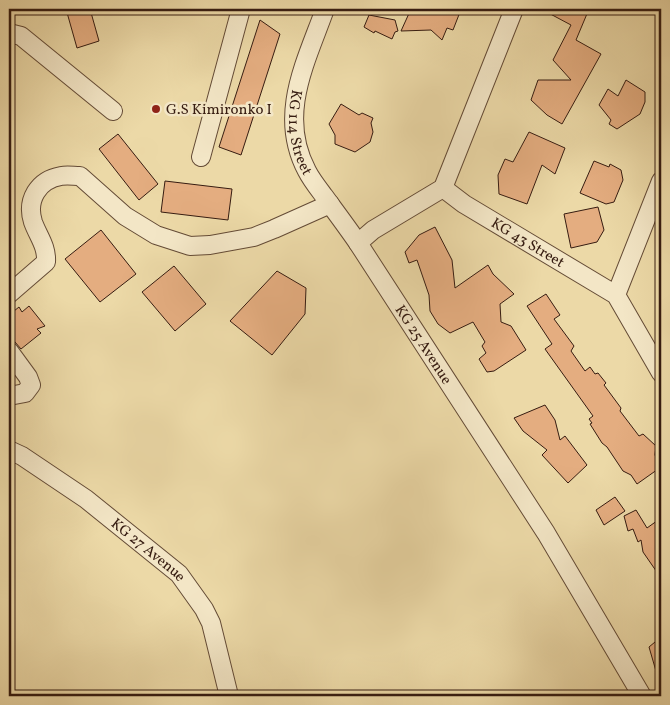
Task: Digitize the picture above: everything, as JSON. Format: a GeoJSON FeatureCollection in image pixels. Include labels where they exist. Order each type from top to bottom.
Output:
{"type":"FeatureCollection","features":[{"type":"Feature","properties":{"kind":"street"},"geometry":{"type":"LineString","coordinates":[[201,157],[241,9]]}},
{"type":"Feature","properties":{"kind":"street","name":"KG 114 Street"},"geometry":{"type":"LineString","coordinates":[[325,9],[301,76],[294,104],[294,129],[298,151],[307,172],[358,243]]}},
{"type":"Feature","properties":{"kind":"street"},"geometry":{"type":"LineString","coordinates":[[358,243],[373,230],[443,188],[514,9]]}},
{"type":"Feature","properties":{"kind":"street"},"geometry":{"type":"LineString","coordinates":[[9,33],[21,36],[113,111]]}},
{"type":"Feature","properties":{"kind":"street"},"geometry":{"type":"LineString","coordinates":[[9,294],[46,262],[44,245],[33,222],[32,204],[35,191],[60,176],[80,176],[125,216],[156,235],[190,246],[210,246],[254,236],[330,204]]}},
{"type":"Feature","properties":{"kind":"street"},"geometry":{"type":"LineString","coordinates":[[661,181],[616,295],[661,373]]}},
{"type":"Feature","properties":{"kind":"street","name":"KG 43 Street"},"geometry":{"type":"LineString","coordinates":[[443,188],[464,204],[616,295]]}},
{"type":"Feature","properties":{"kind":"street","name":"KG 25 Avenue"},"geometry":{"type":"LineString","coordinates":[[358,243],[546,533],[642,696]]}},
{"type":"Feature","properties":{"kind":"street"},"geometry":{"type":"LineString","coordinates":[[9,351],[28,377],[31,385],[24,393],[9,396]]}},
{"type":"Feature","properties":{"kind":"street","name":"KG 27 Avenue"},"geometry":{"type":"LineString","coordinates":[[9,450],[22,456],[86,499],[179,574],[204,609],[210,623],[229,696]]}},
{"type":"Feature","properties":{"kind":"building"},"geometry":{"type":"Polygon","coordinates":[[[66,9],[90,9],[99,41],[77,48],[66,9]]]}},
{"type":"Feature","properties":{"kind":"building"},"geometry":{"type":"Polygon","coordinates":[[[411,9],[451,9],[460,12],[453,30],[447,28],[442,40],[431,30],[401,31],[411,9]]]}},
{"type":"Feature","properties":{"kind":"building"},"geometry":{"type":"Polygon","coordinates":[[[541,9],[589,9],[576,40],[601,54],[562,124],[547,115],[531,100],[538,80],[571,80],[553,60],[571,25],[541,9]]]}},
{"type":"Feature","properties":{"kind":"building"},"geometry":{"type":"Polygon","coordinates":[[[369,15],[395,20],[398,31],[395,32],[392,39],[375,31],[374,33],[364,27],[369,15]]]}},
{"type":"Feature","properties":{"kind":"building"},"geometry":{"type":"Polygon","coordinates":[[[260,20],[280,34],[241,155],[219,147],[260,20]]]}},
{"type":"Feature","properties":{"kind":"building"},"geometry":{"type":"Polygon","coordinates":[[[626,80],[645,92],[645,102],[640,114],[617,129],[609,124],[611,120],[599,105],[608,89],[618,96],[626,80]]]}},
{"type":"Feature","properties":{"kind":"building"},"geometry":{"type":"Polygon","coordinates":[[[341,104],[359,115],[362,113],[373,118],[371,123],[373,132],[370,142],[355,152],[335,144],[335,135],[329,124],[341,104]]]}},
{"type":"Feature","properties":{"kind":"building"},"geometry":{"type":"Polygon","coordinates":[[[529,132],[565,148],[555,174],[542,165],[527,204],[499,194],[498,175],[505,159],[513,162],[529,132]]]}},
{"type":"Feature","properties":{"kind":"building"},"geometry":{"type":"Polygon","coordinates":[[[118,134],[158,184],[139,200],[99,149],[118,134]]]}},
{"type":"Feature","properties":{"kind":"building"},"geometry":{"type":"Polygon","coordinates":[[[594,161],[609,167],[610,164],[621,170],[623,180],[614,202],[606,204],[580,193],[594,161]]]}},
{"type":"Feature","properties":{"kind":"building"},"geometry":{"type":"Polygon","coordinates":[[[165,181],[232,189],[228,220],[161,212],[165,181]]]}},
{"type":"Feature","properties":{"kind":"building"},"geometry":{"type":"Polygon","coordinates":[[[598,207],[604,230],[597,242],[571,248],[564,214],[598,207]]]}},
{"type":"Feature","properties":{"kind":"building"},"geometry":{"type":"Polygon","coordinates":[[[435,227],[452,260],[455,288],[488,265],[493,274],[514,294],[500,304],[501,322],[511,326],[526,350],[494,371],[487,372],[479,359],[486,353],[482,346],[485,342],[473,322],[450,333],[438,324],[430,311],[429,295],[417,260],[409,263],[405,252],[419,235],[435,227]]]}},
{"type":"Feature","properties":{"kind":"building"},"geometry":{"type":"Polygon","coordinates":[[[101,230],[136,274],[100,302],[65,259],[101,230]]]}},
{"type":"Feature","properties":{"kind":"building"},"geometry":{"type":"Polygon","coordinates":[[[174,266],[206,304],[175,331],[142,292],[174,266]]]}},
{"type":"Feature","properties":{"kind":"building"},"geometry":{"type":"Polygon","coordinates":[[[277,271],[306,288],[305,314],[272,355],[230,321],[277,271]]]}},
{"type":"Feature","properties":{"kind":"building"},"geometry":{"type":"Polygon","coordinates":[[[546,294],[560,315],[554,319],[574,346],[571,351],[585,371],[590,367],[595,374],[598,373],[606,383],[604,385],[621,408],[620,411],[639,436],[643,434],[656,446],[655,455],[661,467],[637,484],[631,475],[623,471],[607,447],[602,443],[590,424],[592,423],[589,419],[593,416],[545,349],[552,344],[527,306],[546,294]]]}},
{"type":"Feature","properties":{"kind":"building"},"geometry":{"type":"Polygon","coordinates":[[[29,306],[45,326],[37,329],[41,333],[21,349],[9,335],[9,315],[19,307],[22,312],[29,306]]]}},
{"type":"Feature","properties":{"kind":"building"},"geometry":{"type":"Polygon","coordinates":[[[545,405],[555,420],[560,440],[565,436],[587,465],[568,483],[542,455],[547,450],[523,431],[514,418],[545,405]]]}},
{"type":"Feature","properties":{"kind":"building"},"geometry":{"type":"Polygon","coordinates":[[[615,497],[625,511],[604,525],[596,510],[615,497]]]}},
{"type":"Feature","properties":{"kind":"building"},"geometry":{"type":"Polygon","coordinates":[[[636,510],[647,528],[661,518],[661,578],[643,552],[641,540],[638,542],[633,529],[628,531],[624,516],[636,510]]]}},
{"type":"Feature","properties":{"kind":"building"},"geometry":{"type":"Polygon","coordinates":[[[661,637],[661,678],[658,678],[649,647],[661,637]]]}},
{"type":"Feature","properties":{"kind":"place","name":"G.S Kimironko I"},"geometry":{"type":"Point","coordinates":[156,109]}}]}
